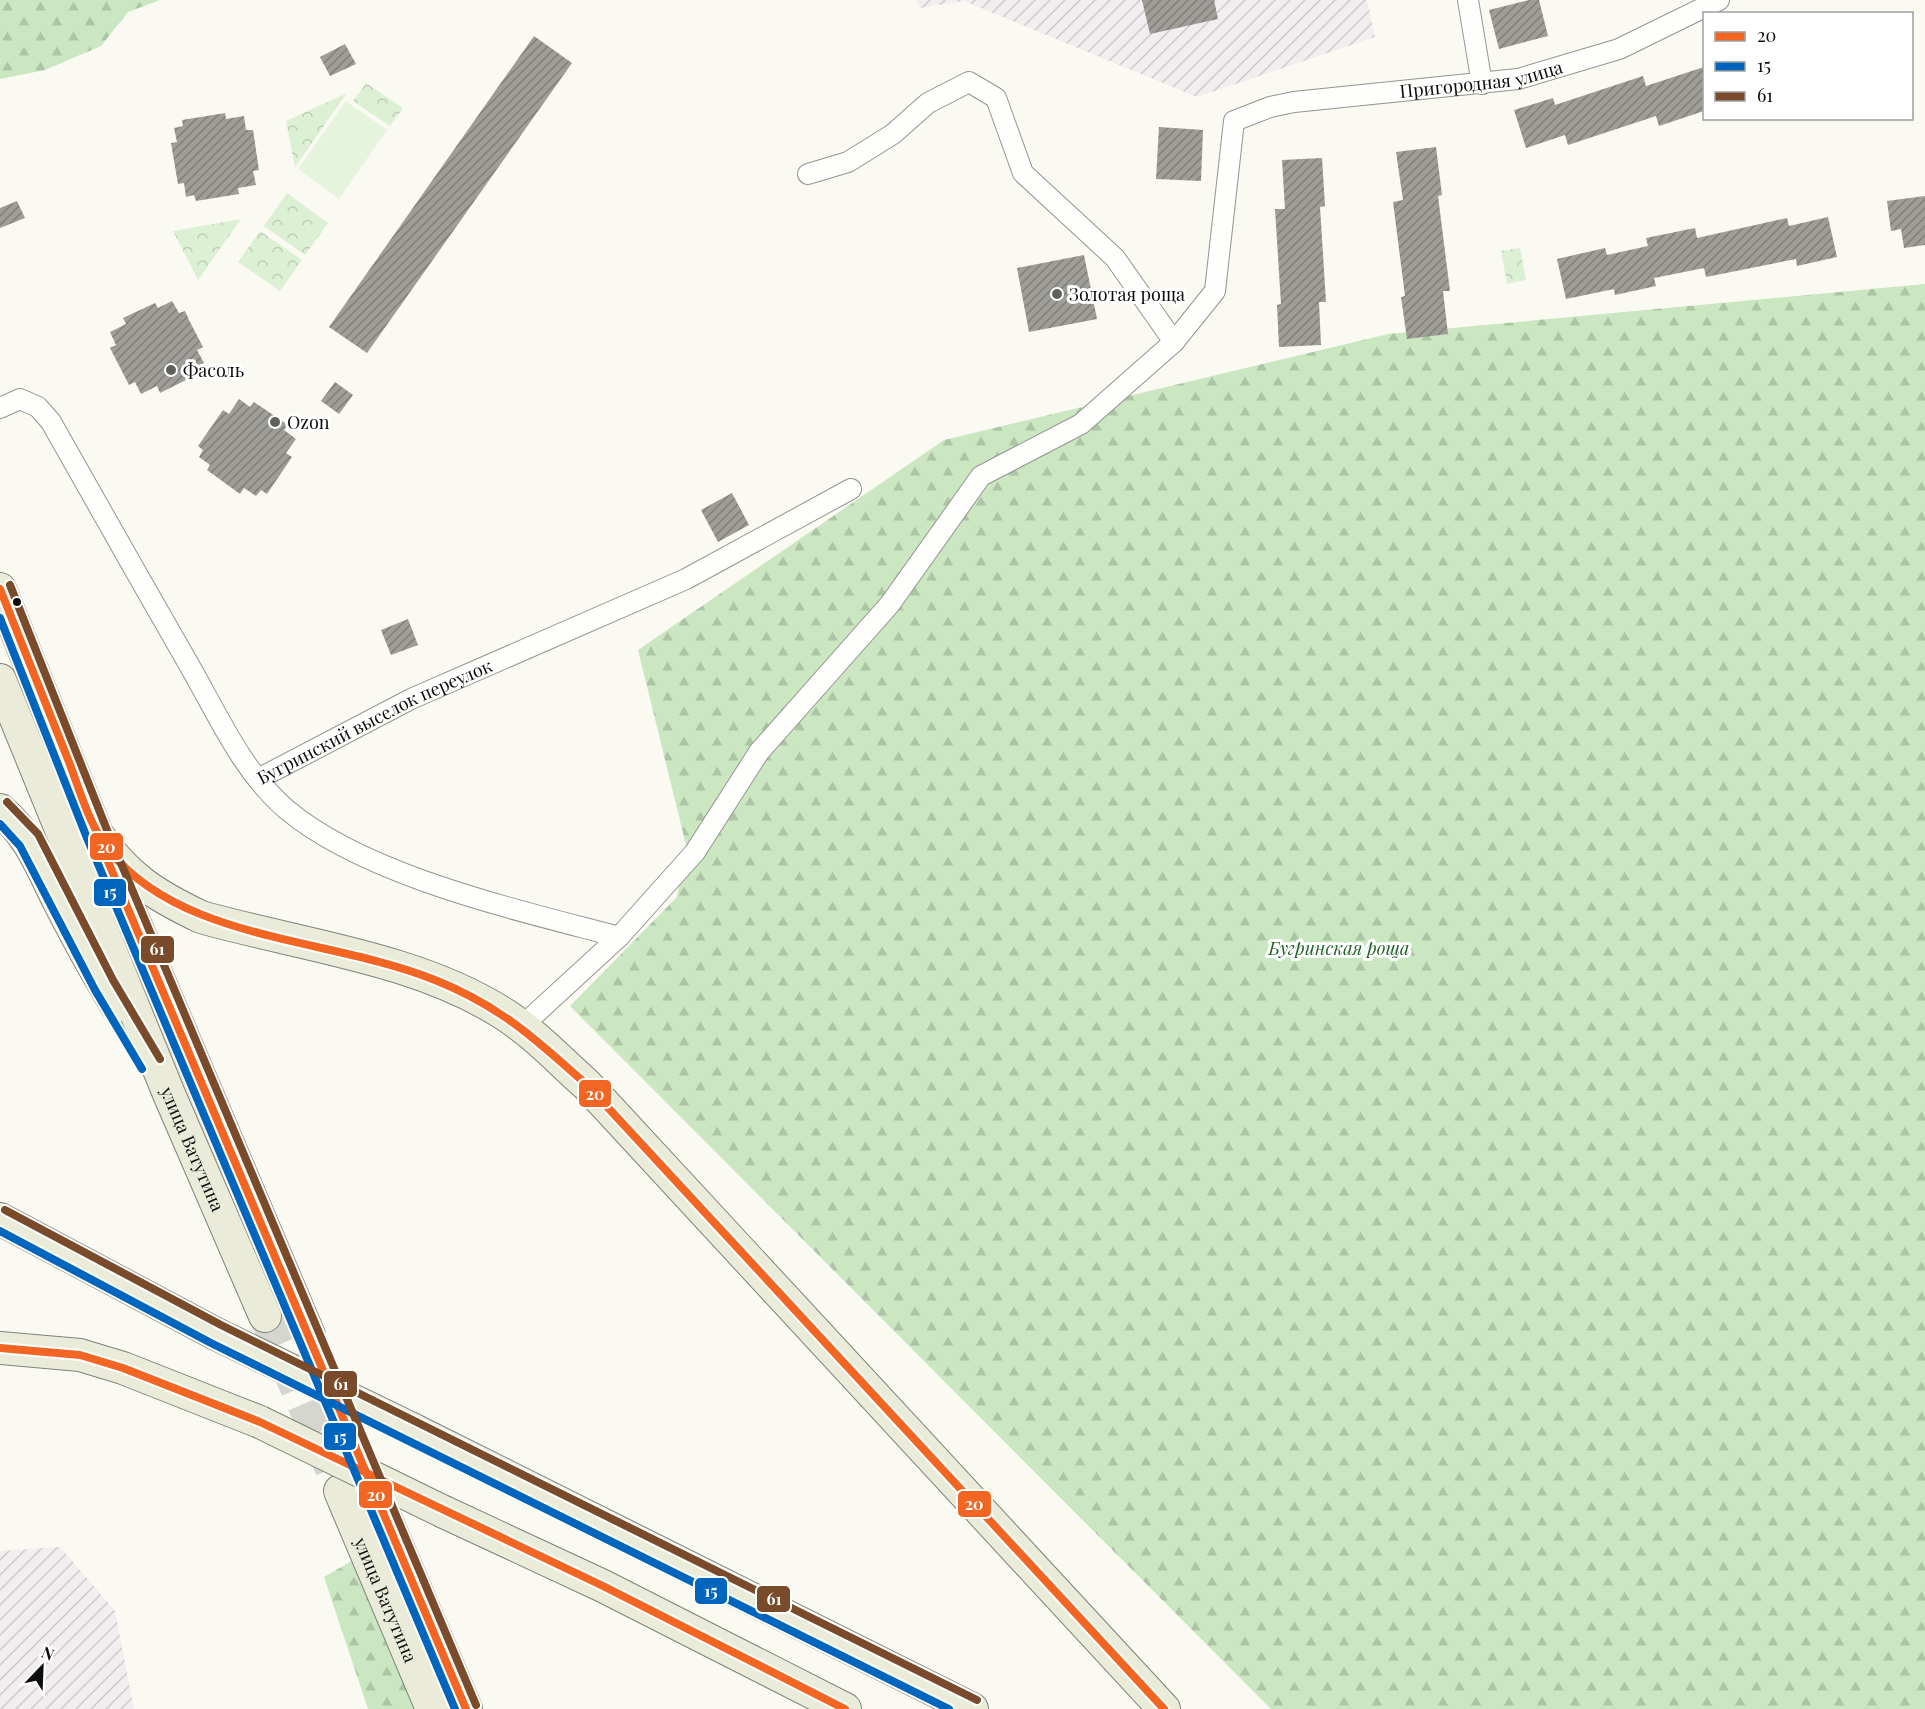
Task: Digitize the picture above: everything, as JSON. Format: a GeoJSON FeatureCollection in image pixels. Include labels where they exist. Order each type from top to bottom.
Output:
{"type":"FeatureCollection","features":[{"type":"Feature","properties":{"kind":"main road","name":"улица Ватутина"},"geometry":{"type":"LineString","coordinates":[[0,589],[97,834],[309,1335]]}},
{"type":"Feature","properties":{"kind":"main road","name":"улица Ватутина"},"geometry":{"type":"LineString","coordinates":[[0,680],[169,1094],[265,1316]]}},
{"type":"Feature","properties":{"kind":"main road"},"geometry":{"type":"LineString","coordinates":[[0,810],[15,823],[28,840],[104,985],[169,1094]]}},
{"type":"Feature","properties":{"kind":"main road"},"geometry":{"type":"LineString","coordinates":[[97,834],[116,861],[141,884],[169,902],[201,917],[412,973],[462,990],[522,1026],[586,1086],[1164,1709]]}},
{"type":"Feature","properties":{"kind":"main road"},"geometry":{"type":"LineString","coordinates":[[0,1219],[216,1334],[412,1429],[972,1709]]}},
{"type":"Feature","properties":{"kind":"main road"},"geometry":{"type":"LineString","coordinates":[[0,1348],[80,1355],[123,1368],[260,1422],[444,1512],[603,1586],[846,1709]]}},
{"type":"Feature","properties":{"kind":"main road","name":"улица Ватутина"},"geometry":{"type":"LineString","coordinates":[[340,1491],[432,1709]]}},
{"type":"Feature","properties":{"kind":"main road","name":"улица Ватутина"},"geometry":{"type":"LineString","coordinates":[[382,1510],[466,1709]]}},
{"type":"Feature","properties":{"kind":"street"},"geometry":{"type":"LineString","coordinates":[[1468,0],[1482,84]]}},
{"type":"Feature","properties":{"kind":"street","name":"Пригородная улица"},"geometry":{"type":"LineString","coordinates":[[1174,342],[1215,291],[1234,121],[1270,107],[1294,102],[1518,79],[1619,48],[1719,0]]}},
{"type":"Feature","properties":{"kind":"street"},"geometry":{"type":"LineString","coordinates":[[522,1026],[619,937],[695,852],[759,752],[890,604],[981,476],[1081,424],[1174,342],[1115,258],[1023,173],[996,98],[969,82],[928,104],[893,134],[848,162],[808,174]]}},
{"type":"Feature","properties":{"kind":"street"},"geometry":{"type":"LineString","coordinates":[[0,408],[20,399],[38,407],[51,422],[239,756],[258,779]]}},
{"type":"Feature","properties":{"kind":"street","name":"Бугринский выселок переулок"},"geometry":{"type":"LineString","coordinates":[[619,937],[448,888],[378,862],[320,834],[285,808],[258,779],[411,699],[686,579],[851,489]]}},
{"type":"Feature","properties":{"kind":"shaded area"},"geometry":{"type":"Polygon","coordinates":[[[917,0],[1367,0],[1375,37],[1197,97],[964,1],[920,8],[917,0]]]}},
{"type":"Feature","properties":{"kind":"shaded area"},"geometry":{"type":"Polygon","coordinates":[[[60,1547],[115,1611],[134,1709],[0,1709],[0,1551],[60,1547]]]}},
{"type":"Feature","properties":{"kind":"green space"},"geometry":{"type":"Polygon","coordinates":[[[0,0],[160,0],[128,12],[101,46],[45,70],[0,79],[0,0]]]}},
{"type":"Feature","properties":{"kind":"green space"},"geometry":{"type":"Polygon","coordinates":[[[366,83],[403,108],[390,126],[353,101],[366,83]]]}},
{"type":"Feature","properties":{"kind":"green space"},"geometry":{"type":"Polygon","coordinates":[[[347,93],[295,167],[286,121],[347,93]]]}},
{"type":"Feature","properties":{"kind":"green space"},"geometry":{"type":"Polygon","coordinates":[[[346,101],[387,130],[339,199],[298,169],[346,101]]]}},
{"type":"Feature","properties":{"kind":"green space"},"geometry":{"type":"Polygon","coordinates":[[[287,193],[328,223],[305,255],[264,226],[287,193]]]}},
{"type":"Feature","properties":{"kind":"green space"},"geometry":{"type":"Polygon","coordinates":[[[241,219],[198,280],[173,231],[241,219]]]}},
{"type":"Feature","properties":{"kind":"green space"},"geometry":{"type":"Polygon","coordinates":[[[260,231],[302,260],[280,291],[238,262],[260,231]]]}},
{"type":"Feature","properties":{"kind":"green space"},"geometry":{"type":"Polygon","coordinates":[[[1520,248],[1526,280],[1507,284],[1501,251],[1520,248]]]}},
{"type":"Feature","properties":{"kind":"green space","name":"Бугринская роща"},"geometry":{"type":"Polygon","coordinates":[[[1925,284],[1925,1709],[1271,1709],[570,1006],[677,897],[686,845],[638,650],[944,440],[1388,334],[1925,284]]]}},
{"type":"Feature","properties":{"kind":"green space"},"geometry":{"type":"Polygon","coordinates":[[[357,1558],[419,1709],[368,1709],[324,1577],[357,1558]]]}},
{"type":"Feature","properties":{"kind":"building"},"geometry":{"type":"Polygon","coordinates":[[[1142,0],[1214,0],[1218,19],[1150,34],[1142,0]]]}},
{"type":"Feature","properties":{"kind":"building"},"geometry":{"type":"Polygon","coordinates":[[[1529,0],[1539,0],[1548,36],[1499,49],[1489,10],[1529,0]]]}},
{"type":"Feature","properties":{"kind":"building"},"geometry":{"type":"Polygon","coordinates":[[[534,36],[572,63],[367,353],[329,327],[534,36]]]}},
{"type":"Feature","properties":{"kind":"building"},"geometry":{"type":"Polygon","coordinates":[[[345,44],[356,64],[330,76],[320,57],[345,44]]]}},
{"type":"Feature","properties":{"kind":"building"},"geometry":{"type":"Polygon","coordinates":[[[1703,67],[1703,111],[1659,126],[1656,116],[1568,145],[1565,135],[1526,148],[1514,110],[1553,98],[1555,105],[1643,76],[1646,86],[1703,67]]]}},
{"type":"Feature","properties":{"kind":"building"},"geometry":{"type":"Polygon","coordinates":[[[225,113],[226,119],[244,116],[246,130],[253,130],[259,170],[253,171],[256,185],[238,188],[239,194],[196,201],[194,195],[186,197],[184,183],[178,184],[171,143],[177,142],[174,128],[183,126],[182,120],[225,113]]]}},
{"type":"Feature","properties":{"kind":"building"},"geometry":{"type":"Polygon","coordinates":[[[1159,127],[1203,130],[1201,181],[1156,179],[1159,127]]]}},
{"type":"Feature","properties":{"kind":"building"},"geometry":{"type":"Polygon","coordinates":[[[1436,147],[1442,195],[1438,196],[1450,291],[1443,291],[1448,334],[1407,339],[1401,297],[1405,296],[1393,202],[1403,200],[1396,152],[1436,147]]]}},
{"type":"Feature","properties":{"kind":"building"},"geometry":{"type":"Polygon","coordinates":[[[1322,158],[1325,206],[1320,207],[1326,302],[1319,302],[1321,345],[1279,347],[1277,305],[1281,304],[1275,209],[1285,209],[1282,160],[1322,158]]]}},
{"type":"Feature","properties":{"kind":"building"},"geometry":{"type":"Polygon","coordinates":[[[1925,196],[1925,245],[1904,248],[1901,229],[1891,231],[1887,201],[1925,196]]]}},
{"type":"Feature","properties":{"kind":"building"},"geometry":{"type":"Polygon","coordinates":[[[17,201],[25,218],[0,228],[0,208],[17,201]]]}},
{"type":"Feature","properties":{"kind":"building"},"geometry":{"type":"Polygon","coordinates":[[[1828,217],[1837,257],[1797,266],[1796,259],[1706,277],[1704,268],[1654,278],[1656,286],[1615,295],[1614,289],[1566,299],[1557,259],[1605,248],[1607,255],[1648,246],[1646,238],[1695,228],[1697,238],[1787,218],[1789,226],[1828,217]]]}},
{"type":"Feature","properties":{"kind":"building","name":"Золотая роща"},"geometry":{"type":"Polygon","coordinates":[[[1084,255],[1097,319],[1029,332],[1017,268],[1084,255]]]}},
{"type":"Feature","properties":{"kind":"building"},"geometry":{"type":"Polygon","coordinates":[[[172,301],[179,313],[185,311],[203,347],[197,350],[204,363],[189,370],[192,377],[160,393],[157,386],[141,394],[135,382],[129,385],[110,348],[116,345],[110,332],[126,324],[123,318],[155,303],[158,308],[172,301]]]}},
{"type":"Feature","properties":{"kind":"building"},"geometry":{"type":"Polygon","coordinates":[[[335,382],[353,395],[339,414],[321,401],[335,382]]]}},
{"type":"Feature","properties":{"kind":"building"},"geometry":{"type":"Polygon","coordinates":[[[239,399],[250,407],[254,402],[288,425],[284,430],[296,439],[286,453],[292,457],[267,494],[261,490],[256,496],[244,488],[240,494],[207,470],[210,465],[199,457],[203,450],[198,446],[223,410],[229,414],[239,399]]]}},
{"type":"Feature","properties":{"kind":"building"},"geometry":{"type":"Polygon","coordinates":[[[732,493],[749,525],[718,542],[701,510],[732,493]]]}},
{"type":"Feature","properties":{"kind":"building"},"geometry":{"type":"Polygon","coordinates":[[[408,619],[418,645],[391,655],[381,630],[408,619]]]}},
{"type":"Feature","properties":{"kind":"tunnel"},"geometry":{"type":"LineString","coordinates":[[265,1316],[331,1469]]}},
{"type":"Feature","properties":{"kind":"tunnel"},"geometry":{"type":"LineString","coordinates":[[309,1335],[375,1493]]}},
{"type":"Feature","properties":{"kind":"transit line","name":"61"},"geometry":{"type":"LineString","coordinates":[[10,585],[107,830],[476,1705]]}},
{"type":"Feature","properties":{"kind":"transit line","name":"20"},"geometry":{"type":"LineString","coordinates":[[0,589],[90,818],[108,849],[139,880],[175,903],[216,920],[394,966],[435,980],[479,1001],[534,1038],[587,1085],[1164,1709]]}},
{"type":"Feature","properties":{"kind":"transit line","name":"15"},"geometry":{"type":"LineString","coordinates":[[0,618],[87,838],[455,1709]]}},
{"type":"Feature","properties":{"kind":"transit line","name":"61"},"geometry":{"type":"LineString","coordinates":[[7,802],[38,834],[113,980],[160,1059]]}},
{"type":"Feature","properties":{"kind":"transit line","name":"15"},"geometry":{"type":"LineString","coordinates":[[0,824],[20,846],[95,990],[142,1069]]}},
{"type":"Feature","properties":{"kind":"transit line","name":"20"},"geometry":{"type":"LineString","coordinates":[[104,852],[466,1709]]}},
{"type":"Feature","properties":{"kind":"transit line","name":"61"},"geometry":{"type":"LineString","coordinates":[[5,1210],[221,1325],[977,1700]]}},
{"type":"Feature","properties":{"kind":"transit line","name":"15"},"geometry":{"type":"LineString","coordinates":[[0,1231],[211,1343],[949,1709]]}},
{"type":"Feature","properties":{"kind":"transit line","name":"20"},"geometry":{"type":"LineString","coordinates":[[0,1348],[80,1355],[123,1368],[260,1422],[603,1586],[845,1709]]}},
{"type":"Feature","properties":{"kind":"place","name":"Золотая роща"},"geometry":{"type":"Point","coordinates":[1057,294]}},
{"type":"Feature","properties":{"kind":"place","name":"Фасоль"},"geometry":{"type":"Point","coordinates":[171,370]}},
{"type":"Feature","properties":{"kind":"place","name":"Ozon"},"geometry":{"type":"Point","coordinates":[275,422]}}]}
